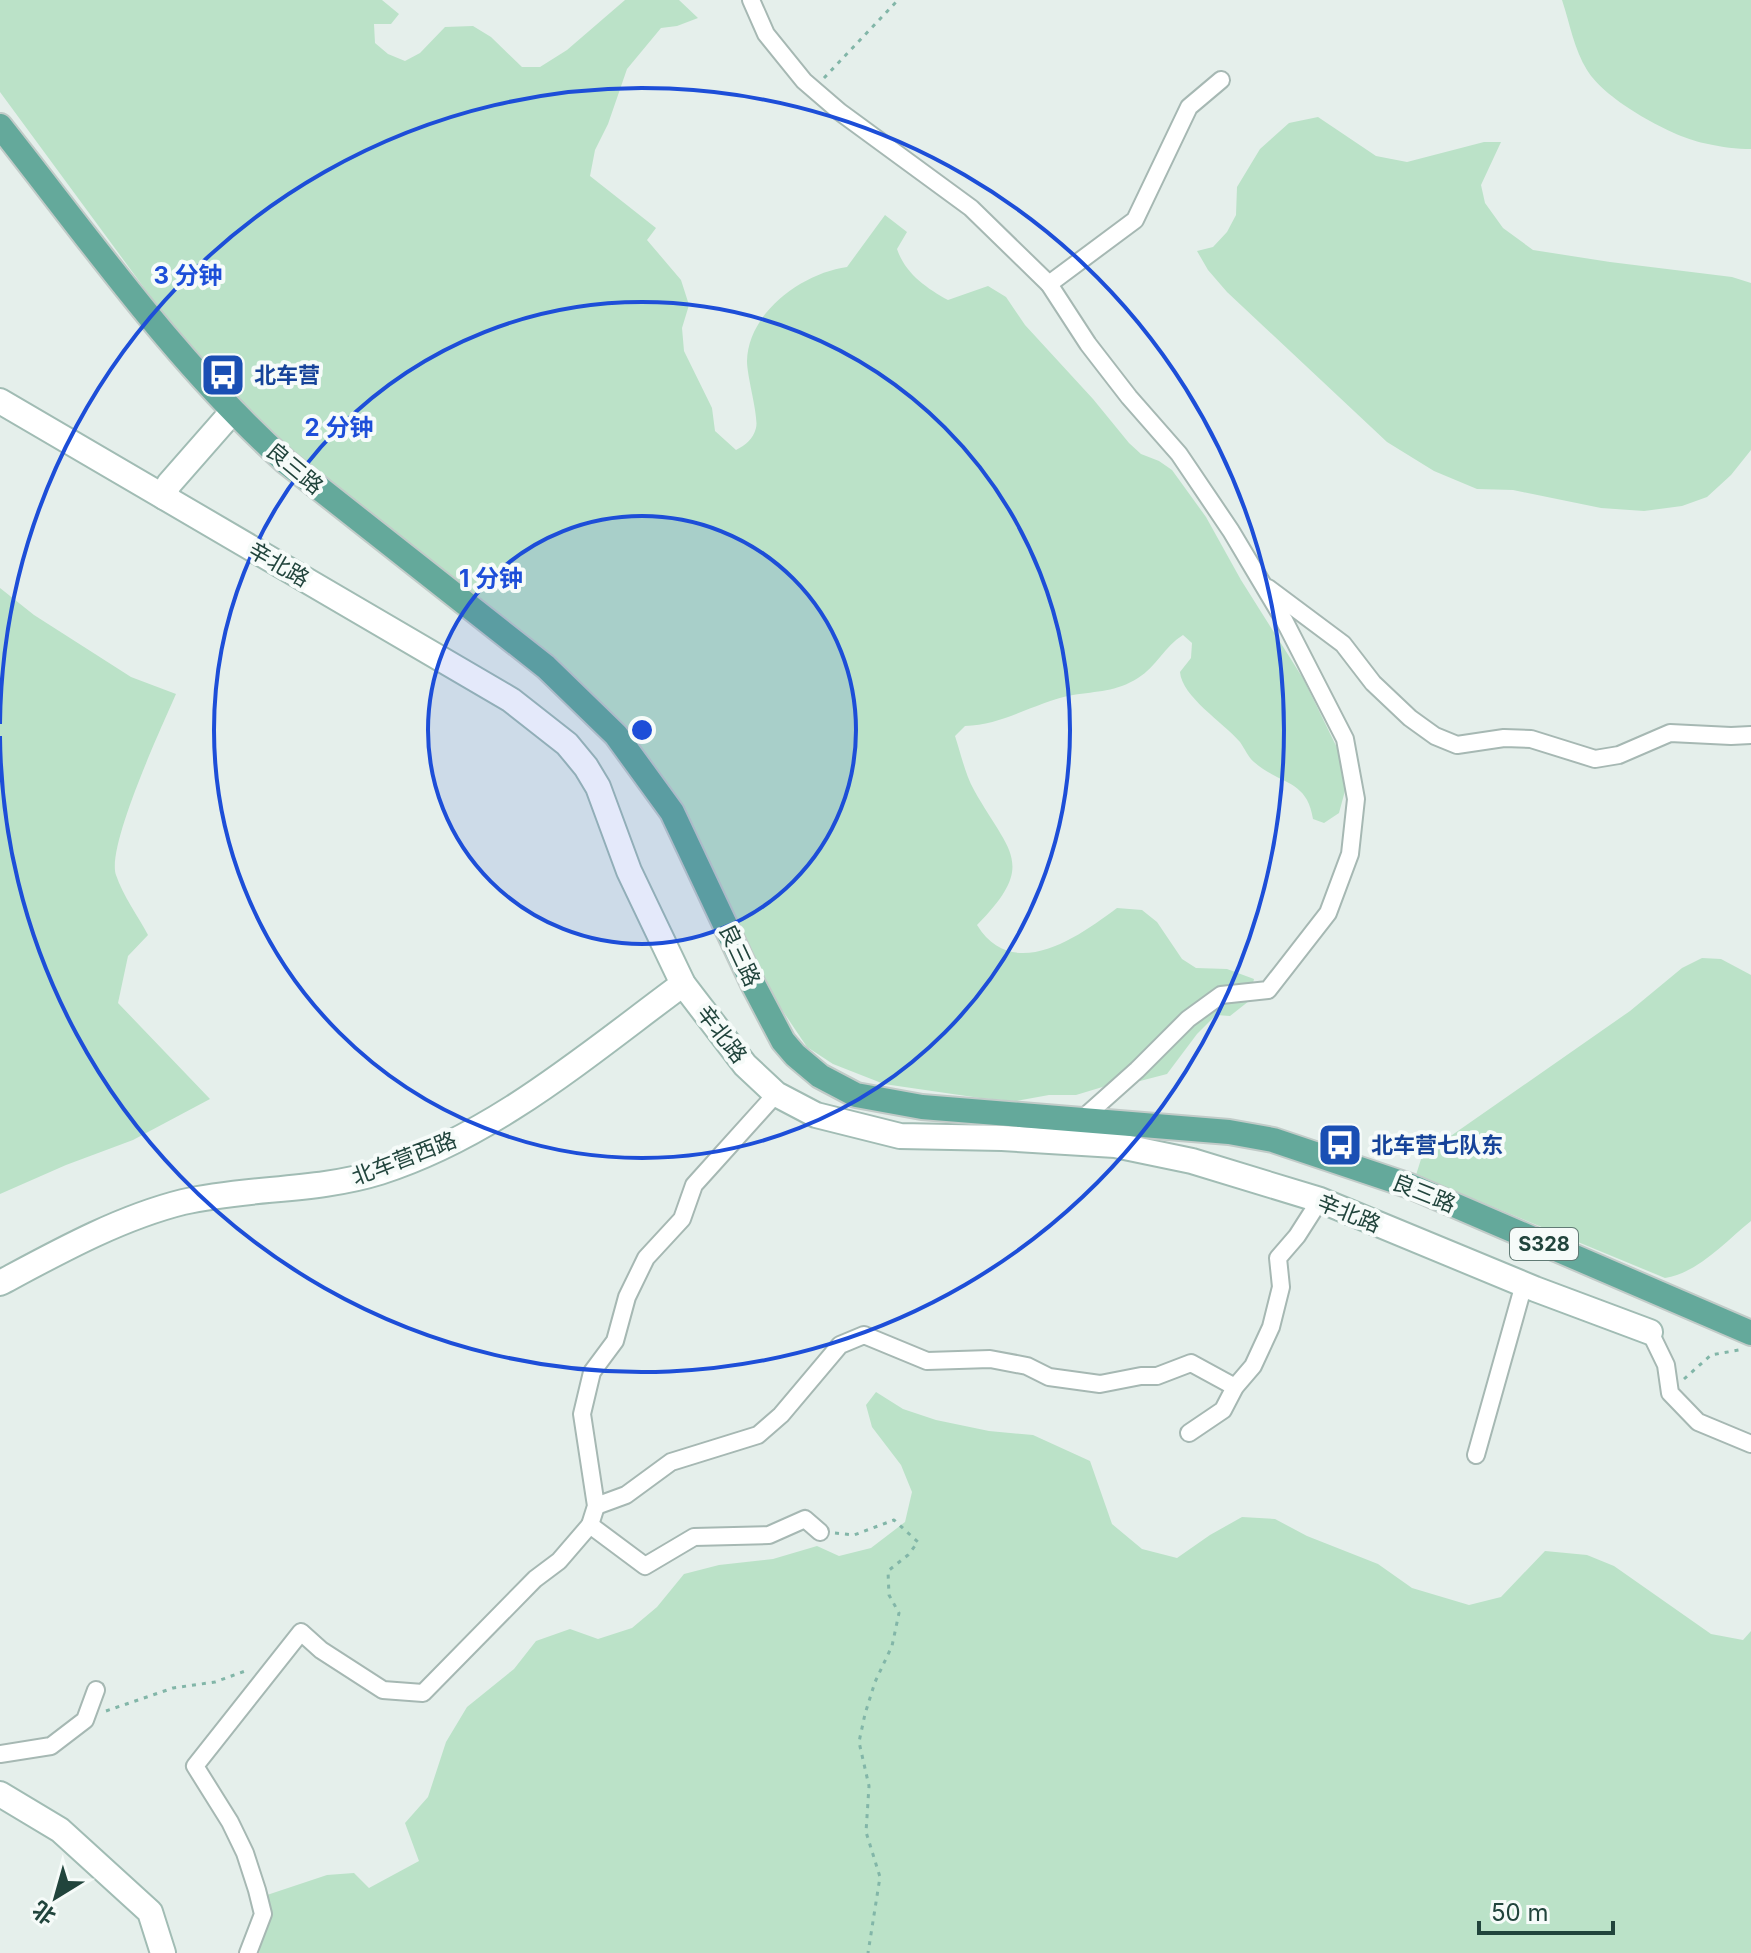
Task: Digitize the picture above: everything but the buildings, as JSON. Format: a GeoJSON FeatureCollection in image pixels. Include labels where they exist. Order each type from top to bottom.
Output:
{"type":"FeatureCollection","features":[{"type":"Feature","properties":{"kind":"main road","name":"良三路"},"geometry":{"type":"LineString","coordinates":[[0,126],[174,346],[233,411],[286,462],[546,667],[616,735],[672,812],[783,1041],[795,1055],[835,1085],[873,1100],[922,1107],[1229,1132],[1273,1140],[1410,1186],[1751,1333]]}},
{"type":"Feature","properties":{"kind":"street"},"geometry":{"type":"LineString","coordinates":[[751,0],[766,34],[804,81],[840,112],[971,208],[1049,284],[1088,344],[1179,454],[1284,620],[1345,739],[1356,799],[1350,854],[1328,913],[1268,990],[1221,995],[1188,1019],[1081,1120]]}},
{"type":"Feature","properties":{"kind":"street"},"geometry":{"type":"LineString","coordinates":[[1049,284],[1135,220],[1189,107],[1221,80]]}},
{"type":"Feature","properties":{"kind":"street","name":"辛北路"},"geometry":{"type":"LineString","coordinates":[[0,401],[511,700],[567,744],[598,787],[629,871],[683,984],[745,1065],[776,1094],[816,1115],[900,1136],[1115,1145],[1192,1161],[1320,1200],[1650,1332]]}},
{"type":"Feature","properties":{"kind":"street"},"geometry":{"type":"LineString","coordinates":[[164,497],[177,474],[233,411]]}},
{"type":"Feature","properties":{"kind":"street"},"geometry":{"type":"LineString","coordinates":[[1263,585],[1343,644],[1373,683],[1410,718],[1435,736],[1457,745],[1504,738],[1531,739],[1595,759],[1619,755],[1670,733],[1751,735]]}},
{"type":"Feature","properties":{"kind":"street","name":"北车营西路"},"geometry":{"type":"LineString","coordinates":[[0,1283],[84,1240],[181,1203],[242,1191],[335,1184],[383,1171],[421,1156],[513,1108],[683,984]]}},
{"type":"Feature","properties":{"kind":"street"},"geometry":{"type":"LineString","coordinates":[[248,1953],[263,1914],[257,1890],[245,1853],[230,1822],[195,1766],[301,1632],[321,1650],[383,1690],[423,1693],[535,1579],[559,1561],[590,1525],[596,1506],[582,1414],[592,1372],[615,1341],[627,1297],[646,1258],[682,1219],[694,1185],[776,1094]]}},
{"type":"Feature","properties":{"kind":"street"},"geometry":{"type":"LineString","coordinates":[[1189,1433],[1223,1410],[1235,1387],[1253,1366],[1271,1327],[1281,1287],[1278,1258],[1297,1236],[1320,1200]]}},
{"type":"Feature","properties":{"kind":"street"},"geometry":{"type":"LineString","coordinates":[[1476,1455],[1524,1284]]}},
{"type":"Feature","properties":{"kind":"street"},"geometry":{"type":"LineString","coordinates":[[1650,1332],[1666,1365],[1670,1393],[1698,1422],[1751,1444]]}},
{"type":"Feature","properties":{"kind":"street"},"geometry":{"type":"LineString","coordinates":[[596,1506],[626,1495],[671,1462],[758,1435],[781,1415],[840,1345],[864,1335],[927,1361],[990,1359],[1027,1366],[1049,1377],[1100,1384],[1157,1376],[1191,1363],[1235,1387]]}},
{"type":"Feature","properties":{"kind":"street"},"geometry":{"type":"LineString","coordinates":[[590,1525],[645,1566],[694,1537],[769,1535],[805,1519],[820,1532]]}},
{"type":"Feature","properties":{"kind":"street"},"geometry":{"type":"LineString","coordinates":[[0,1754],[51,1746],[85,1720],[96,1690]]}},
{"type":"Feature","properties":{"kind":"street"},"geometry":{"type":"LineString","coordinates":[[0,1794],[60,1830],[150,1912],[163,1953]]}},
{"type":"Feature","properties":{"kind":"path"},"geometry":{"type":"LineString","coordinates":[[814,89],[898,0]]}},
{"type":"Feature","properties":{"kind":"path"},"geometry":{"type":"LineString","coordinates":[[1670,1393],[1711,1355],[1751,1348]]}},
{"type":"Feature","properties":{"kind":"path"},"geometry":{"type":"LineString","coordinates":[[820,1532],[854,1535],[894,1520],[918,1542],[888,1571],[889,1595],[899,1613],[892,1646],[875,1682],[859,1742],[869,1786],[866,1832],[880,1877],[868,1953]]}},
{"type":"Feature","properties":{"kind":"path"},"geometry":{"type":"LineString","coordinates":[[85,1720],[128,1701],[173,1688],[215,1682],[278,1660]]}},
{"type":"Feature","properties":{"kind":"green space"},"geometry":{"type":"Polygon","coordinates":[[[0,0],[382,0],[399,14],[391,24],[374,24],[375,43],[388,54],[405,61],[420,53],[445,27],[473,26],[491,37],[522,67],[540,67],[567,50],[625,0],[679,0],[698,18],[661,28],[627,69],[608,124],[595,150],[590,176],[656,228],[647,240],[681,280],[689,305],[682,328],[684,351],[712,408],[715,431],[736,450],[746,444],[755,432],[747,361],[750,343],[767,311],[796,286],[813,277],[847,267],[885,215],[907,232],[897,249],[917,279],[948,300],[988,286],[1006,297],[1025,325],[1129,443],[1141,454],[1172,470],[1206,517],[1241,580],[1304,680],[1341,756],[1346,787],[1339,813],[1324,823],[1313,819],[1310,806],[1299,789],[1254,762],[1233,734],[1188,691],[1180,672],[1191,658],[1192,643],[1183,635],[1130,683],[1059,698],[993,722],[965,726],[955,736],[971,784],[1012,858],[1007,887],[977,925],[992,942],[1008,951],[1027,953],[1046,950],[1065,942],[1117,908],[1142,910],[1157,922],[1182,959],[1196,968],[1227,969],[1254,979],[1249,1001],[1230,1016],[1216,1015],[1197,1034],[1167,1074],[1140,1081],[1119,1082],[1076,1095],[1049,1095],[1016,1101],[884,1084],[833,1064],[807,1047],[776,1001],[683,811],[609,710],[572,674],[514,626],[283,448],[192,353],[0,92],[0,0]]]}},
{"type":"Feature","properties":{"kind":"green space"},"geometry":{"type":"Polygon","coordinates":[[[1562,0],[1751,0],[1751,149],[1693,140],[1659,126],[1624,105],[1596,82],[1587,70],[1575,45],[1562,0]]]}},
{"type":"Feature","properties":{"kind":"green space"},"geometry":{"type":"Polygon","coordinates":[[[1318,117],[1376,156],[1407,162],[1484,142],[1501,142],[1481,185],[1485,203],[1503,228],[1533,250],[1732,277],[1751,283],[1751,450],[1731,475],[1707,497],[1682,506],[1644,511],[1601,508],[1513,490],[1477,489],[1434,471],[1387,442],[1227,292],[1197,251],[1213,247],[1227,232],[1236,215],[1237,187],[1260,149],[1289,123],[1318,117]]]}},
{"type":"Feature","properties":{"kind":"green space"},"geometry":{"type":"Polygon","coordinates":[[[0,588],[34,615],[131,677],[176,694],[137,786],[115,860],[119,883],[148,935],[128,956],[118,1003],[210,1099],[133,1140],[0,1194],[0,588]]]}},
{"type":"Feature","properties":{"kind":"green space"},"geometry":{"type":"Polygon","coordinates":[[[1702,958],[1721,959],[1751,975],[1751,1221],[1711,1255],[1689,1270],[1665,1278],[1416,1175],[1422,1156],[1630,1011],[1682,968],[1702,958]]]}},
{"type":"Feature","properties":{"kind":"green space"},"geometry":{"type":"Polygon","coordinates":[[[876,1392],[903,1409],[936,1420],[989,1431],[1033,1435],[1090,1461],[1112,1524],[1142,1549],[1177,1558],[1242,1517],[1275,1519],[1307,1536],[1378,1564],[1412,1588],[1469,1605],[1501,1597],[1545,1551],[1587,1555],[1614,1566],[1711,1634],[1743,1640],[1751,1631],[1751,1953],[259,1953],[263,1934],[255,1899],[327,1875],[354,1873],[369,1888],[419,1861],[405,1823],[428,1797],[446,1742],[467,1707],[514,1669],[536,1641],[570,1629],[598,1639],[632,1628],[657,1607],[684,1574],[719,1565],[773,1559],[817,1546],[839,1556],[871,1548],[905,1522],[912,1492],[901,1465],[872,1427],[866,1405],[876,1392]]]}},
{"type":"Feature","properties":{"kind":"place","name":"北车营"},"geometry":{"type":"Point","coordinates":[223,375]}},
{"type":"Feature","properties":{"kind":"place","name":"北车营七队东"},"geometry":{"type":"Point","coordinates":[1340,1145]}}]}
